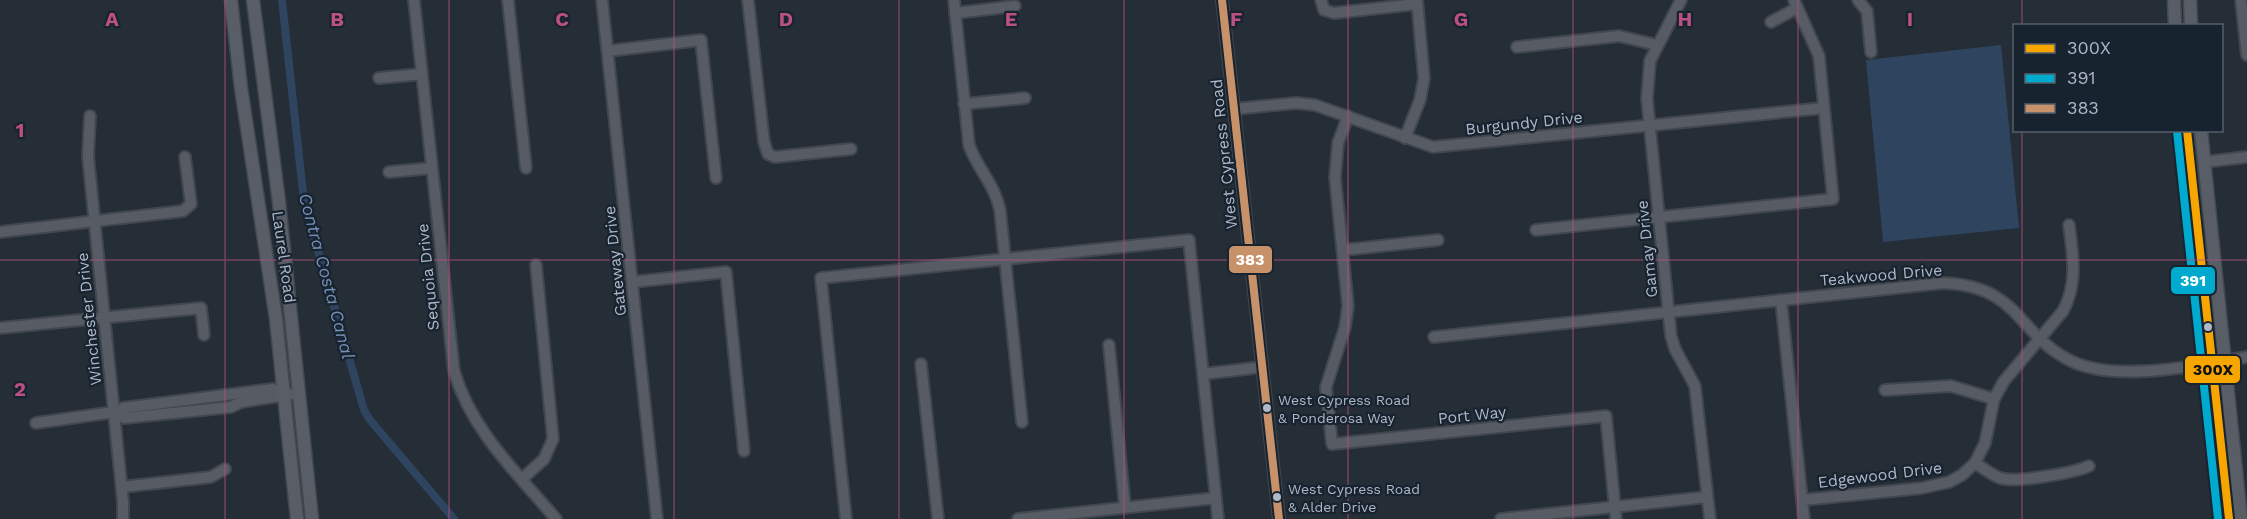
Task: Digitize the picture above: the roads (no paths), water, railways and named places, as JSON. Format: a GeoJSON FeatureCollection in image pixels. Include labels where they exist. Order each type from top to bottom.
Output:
{"type":"FeatureCollection","features":[{"type":"Feature","properties":{"kind":"main road","name":"Laurel Road"},"geometry":{"type":"LineString","coordinates":[[231,0],[241,88],[276,319],[297,519]]}},
{"type":"Feature","properties":{"kind":"main road","name":"Laurel Road"},"geometry":{"type":"LineString","coordinates":[[253,0],[279,202],[312,519]]}},
{"type":"Feature","properties":{"kind":"main road"},"geometry":{"type":"LineString","coordinates":[[2174,0],[2175,24]]}},
{"type":"Feature","properties":{"kind":"main road"},"geometry":{"type":"LineString","coordinates":[[2190,0],[2191,24]]}},
{"type":"Feature","properties":{"kind":"main road"},"geometry":{"type":"LineString","coordinates":[[2187,132],[2229,519]]}},
{"type":"Feature","properties":{"kind":"main road"},"geometry":{"type":"LineString","coordinates":[[2201,132],[2241,519]]}},
{"type":"Feature","properties":{"kind":"street","name":"Sequoia Drive"},"geometry":{"type":"LineString","coordinates":[[414,0],[454,371],[464,399],[478,425],[556,519]]}},
{"type":"Feature","properties":{"kind":"street"},"geometry":{"type":"LineString","coordinates":[[508,0],[526,168]]}},
{"type":"Feature","properties":{"kind":"street","name":"Gateway Drive"},"geometry":{"type":"LineString","coordinates":[[603,0],[657,519]]}},
{"type":"Feature","properties":{"kind":"street"},"geometry":{"type":"LineString","coordinates":[[748,0],[764,142],[768,154],[775,157],[851,149]]}},
{"type":"Feature","properties":{"kind":"street"},"geometry":{"type":"LineString","coordinates":[[954,0],[964,104],[973,155],[997,198],[1022,422]]}},
{"type":"Feature","properties":{"kind":"street","name":"West Cypress Road"},"geometry":{"type":"LineString","coordinates":[[1222,0],[1279,519]]}},
{"type":"Feature","properties":{"kind":"street"},"geometry":{"type":"LineString","coordinates":[[1321,0],[1324,10],[1334,13],[1417,2],[1424,78],[1420,100],[1405,138]]}},
{"type":"Feature","properties":{"kind":"street","name":"Gamay Drive"},"geometry":{"type":"LineString","coordinates":[[1681,0],[1657,45],[1647,79],[1649,125],[1668,310],[1675,350],[1695,386],[1710,519]]}},
{"type":"Feature","properties":{"kind":"street"},"geometry":{"type":"LineString","coordinates":[[1858,0],[1867,11],[1870,52]]}},
{"type":"Feature","properties":{"kind":"street"},"geometry":{"type":"LineString","coordinates":[[2241,0],[2247,55]]}},
{"type":"Feature","properties":{"kind":"street"},"geometry":{"type":"LineString","coordinates":[[1536,230],[1833,199],[1819,56],[1796,4],[1771,22]]}},
{"type":"Feature","properties":{"kind":"street"},"geometry":{"type":"LineString","coordinates":[[955,13],[1015,6]]}},
{"type":"Feature","properties":{"kind":"street"},"geometry":{"type":"LineString","coordinates":[[1516,47],[1618,36],[1657,45]]}},
{"type":"Feature","properties":{"kind":"street"},"geometry":{"type":"LineString","coordinates":[[608,51],[701,40],[716,178]]}},
{"type":"Feature","properties":{"kind":"street"},"geometry":{"type":"LineString","coordinates":[[379,78],[422,74]]}},
{"type":"Feature","properties":{"kind":"street"},"geometry":{"type":"LineString","coordinates":[[964,104],[1025,98]]}},
{"type":"Feature","properties":{"kind":"street","name":"Burgundy Drive"},"geometry":{"type":"LineString","coordinates":[[1234,109],[1307,104],[1331,108],[1419,144],[1445,147],[1824,108]]}},
{"type":"Feature","properties":{"kind":"street","name":"Winchester Drive"},"geometry":{"type":"LineString","coordinates":[[90,116],[88,156],[116,413],[123,519]]}},
{"type":"Feature","properties":{"kind":"street","name":"Port Way"},"geometry":{"type":"LineString","coordinates":[[1348,116],[1336,160],[1348,306],[1345,327],[1326,387],[1332,444],[1606,416],[1615,507]]}},
{"type":"Feature","properties":{"kind":"street"},"geometry":{"type":"LineString","coordinates":[[0,232],[183,211],[191,204],[185,157]]}},
{"type":"Feature","properties":{"kind":"street"},"geometry":{"type":"LineString","coordinates":[[2204,162],[2247,157]]}},
{"type":"Feature","properties":{"kind":"street"},"geometry":{"type":"LineString","coordinates":[[389,172],[432,168]]}},
{"type":"Feature","properties":{"kind":"street"},"geometry":{"type":"LineString","coordinates":[[2069,225],[2073,285],[2063,311],[2004,381],[1994,399],[1985,443],[1975,463],[2000,478],[2012,479],[2076,472],[2089,466]]}},
{"type":"Feature","properties":{"kind":"street"},"geometry":{"type":"LineString","coordinates":[[846,519],[821,278],[1189,240],[1218,519]]}},
{"type":"Feature","properties":{"kind":"street"},"geometry":{"type":"LineString","coordinates":[[1343,250],[1438,240]]}},
{"type":"Feature","properties":{"kind":"street"},"geometry":{"type":"LineString","coordinates":[[522,479],[544,459],[553,439],[536,265]]}},
{"type":"Feature","properties":{"kind":"street"},"geometry":{"type":"LineString","coordinates":[[632,282],[726,273],[744,451]]}},
{"type":"Feature","properties":{"kind":"street","name":"Teakwood Drive"},"geometry":{"type":"LineString","coordinates":[[1434,337],[1668,310],[1928,284],[1957,284],[1980,289],[2004,301],[2060,355],[2072,361],[2108,371],[2212,363],[2247,357]]}},
{"type":"Feature","properties":{"kind":"street"},"geometry":{"type":"LineString","coordinates":[[1781,300],[1804,519]]}},
{"type":"Feature","properties":{"kind":"street"},"geometry":{"type":"LineString","coordinates":[[0,328],[201,308],[204,335]]}},
{"type":"Feature","properties":{"kind":"street"},"geometry":{"type":"LineString","coordinates":[[1109,345],[1125,507]]}},
{"type":"Feature","properties":{"kind":"street"},"geometry":{"type":"LineString","coordinates":[[921,364],[938,519]]}},
{"type":"Feature","properties":{"kind":"street"},"geometry":{"type":"LineString","coordinates":[[1203,374],[1262,368]]}},
{"type":"Feature","properties":{"kind":"street"},"geometry":{"type":"LineString","coordinates":[[1885,390],[1951,386],[1994,399]]}},
{"type":"Feature","properties":{"kind":"street"},"geometry":{"type":"LineString","coordinates":[[36,423],[116,413],[123,408],[166,400],[273,389],[283,394],[299,393]]}},
{"type":"Feature","properties":{"kind":"street","name":"Edgewood Drive"},"geometry":{"type":"LineString","coordinates":[[1802,500],[1940,484],[1962,475],[1975,463]]}},
{"type":"Feature","properties":{"kind":"street"},"geometry":{"type":"LineString","coordinates":[[122,487],[211,477],[225,469]]}},
{"type":"Feature","properties":{"kind":"street"},"geometry":{"type":"LineString","coordinates":[[1501,519],[1707,497]]}},
{"type":"Feature","properties":{"kind":"street"},"geometry":{"type":"LineString","coordinates":[[1018,519],[1216,498]]}},
{"type":"Feature","properties":{"kind":"street"},"geometry":{"type":"LineString","coordinates":[[1615,507],[1616,519]]}},
{"type":"Feature","properties":{"kind":"water"},"geometry":{"type":"Polygon","coordinates":[[[2001,45],[2019,228],[1883,242],[1866,60],[2001,45]]]}},
{"type":"Feature","properties":{"kind":"waterway","name":"Contra Costa Canal"},"geometry":{"type":"LineString","coordinates":[[282,0],[304,202],[364,410],[454,519]]}},
{"type":"Feature","properties":{"kind":"place","name":"West Cypress Road & Ponderosa Way"},"geometry":{"type":"Point","coordinates":[1267,408]}},
{"type":"Feature","properties":{"kind":"place","name":"West Cypress Road & Alder Drive"},"geometry":{"type":"Point","coordinates":[1277,497]}}]}
